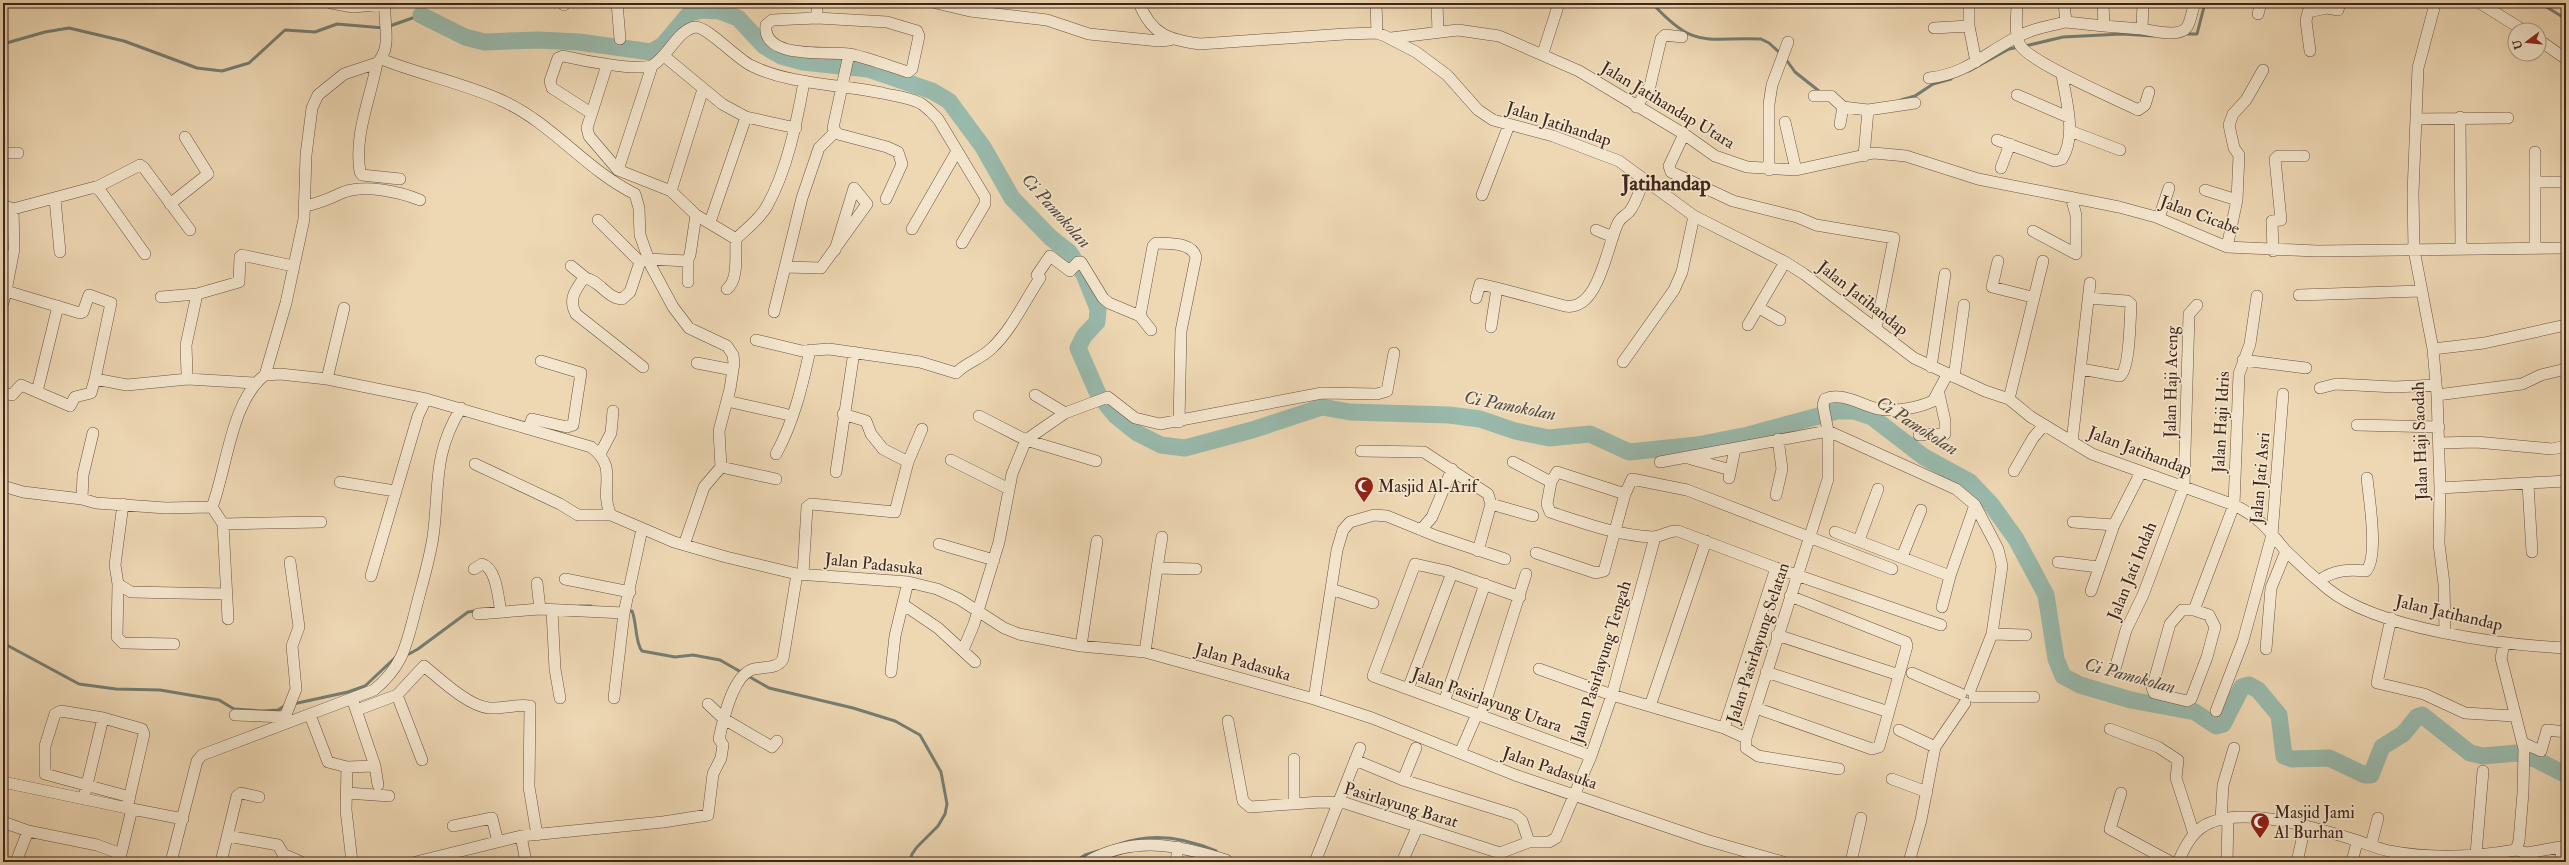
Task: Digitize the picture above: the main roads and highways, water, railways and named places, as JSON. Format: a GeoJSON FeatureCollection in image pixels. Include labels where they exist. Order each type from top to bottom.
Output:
{"type":"FeatureCollection","features":[{"type":"Feature","properties":{"kind":"waterway"},"geometry":{"type":"LineString","coordinates":[[3,44],[45,32],[69,28],[124,41],[197,68],[222,71],[249,63],[285,30],[315,32],[337,24],[384,28],[421,15],[420,3]]}},
{"type":"Feature","properties":{"kind":"waterway"},"geometry":{"type":"LineString","coordinates":[[1652,3],[1667,18],[1690,35],[1712,39],[1761,39],[1769,43],[1781,54]]}},
{"type":"Feature","properties":{"kind":"waterway"},"geometry":{"type":"LineString","coordinates":[[2185,34],[2197,34],[2205,3]]}},
{"type":"Feature","properties":{"kind":"waterway"},"geometry":{"type":"LineString","coordinates":[[2540,3],[2566,19]]}},
{"type":"Feature","properties":{"kind":"waterway","name":"Ci Pamokolan"},"geometry":{"type":"LineString","coordinates":[[421,15],[465,37],[484,42],[538,40],[579,42],[651,52],[663,45],[690,13],[701,10],[720,11],[738,18],[764,46],[781,56],[803,62],[868,69],[932,91],[949,101],[983,147],[1012,198],[1051,238],[1069,252],[1084,274],[1098,309],[1097,322],[1084,336],[1078,348],[1098,394],[1116,416],[1137,433],[1161,445],[1185,448],[1252,430],[1322,407],[1350,412],[1449,415],[1480,419],[1515,431],[1549,438],[1590,434],[1629,452],[1697,445],[1748,435],[1837,411],[1854,411],[1872,417],[1924,457],[1970,482],[1991,504],[2016,539],[2046,595],[2056,659],[2063,676],[2080,685],[2131,700],[2195,712],[2216,726],[2223,724],[2242,687],[2249,685],[2258,690],[2279,715],[2284,756],[2292,759],[2329,758],[2365,775],[2371,775],[2382,747],[2403,734],[2417,717],[2422,715],[2470,753],[2483,756],[2517,753],[2537,760],[2566,775]]}},
{"type":"Feature","properties":{"kind":"waterway"},"geometry":{"type":"LineString","coordinates":[[2025,46],[2063,37],[2122,34],[2154,36]]}},
{"type":"Feature","properties":{"kind":"waterway"},"geometry":{"type":"LineString","coordinates":[[1969,71],[2009,49],[2019,47]]}},
{"type":"Feature","properties":{"kind":"waterway"},"geometry":{"type":"LineString","coordinates":[[1785,58],[1795,72],[1819,91]]}},
{"type":"Feature","properties":{"kind":"waterway"},"geometry":{"type":"LineString","coordinates":[[1901,100],[1915,96],[1933,84],[1951,79]]}},
{"type":"Feature","properties":{"kind":"waterway"},"geometry":{"type":"LineString","coordinates":[[579,606],[591,606]]}},
{"type":"Feature","properties":{"kind":"waterway"},"geometry":{"type":"LineString","coordinates":[[405,654],[409,654],[418,649],[468,612],[475,611]]}},
{"type":"Feature","properties":{"kind":"waterway"},"geometry":{"type":"LineString","coordinates":[[626,611],[632,611],[638,643],[642,651],[675,657],[693,655],[720,660],[769,688],[853,708],[895,721],[920,735],[941,772],[947,804],[945,814],[938,826],[917,847],[912,854],[910,862]]}},
{"type":"Feature","properties":{"kind":"waterway"},"geometry":{"type":"LineString","coordinates":[[3,643],[79,684],[116,689],[160,690],[219,700],[234,709],[262,711],[278,710],[286,705]]}},
{"type":"Feature","properties":{"kind":"waterway"},"geometry":{"type":"LineString","coordinates":[[293,704],[348,692],[365,686],[397,656]]}},
{"type":"Feature","properties":{"kind":"waterway"},"geometry":{"type":"LineString","coordinates":[[1120,844],[1144,838],[1169,838],[1205,846],[1216,851]]}},
{"type":"Feature","properties":{"kind":"waterway"},"geometry":{"type":"LineString","coordinates":[[1074,862],[1085,855],[1098,851]]}},
{"type":"Feature","properties":{"kind":"waterway"},"geometry":{"type":"LineString","coordinates":[[1228,857],[1237,862]]}},
{"type":"Feature","properties":{"kind":"place","name":"Masjid Al-Arif"},"geometry":{"type":"Point","coordinates":[1364,503]}},
{"type":"Feature","properties":{"kind":"place","name":"Masjid Jami Al Burhan"},"geometry":{"type":"Point","coordinates":[2260,839]}},
{"type":"Feature","properties":{"kind":"district","name":"Jatihandap"},"geometry":{"type":"Point","coordinates":[1666,183]}}]}
